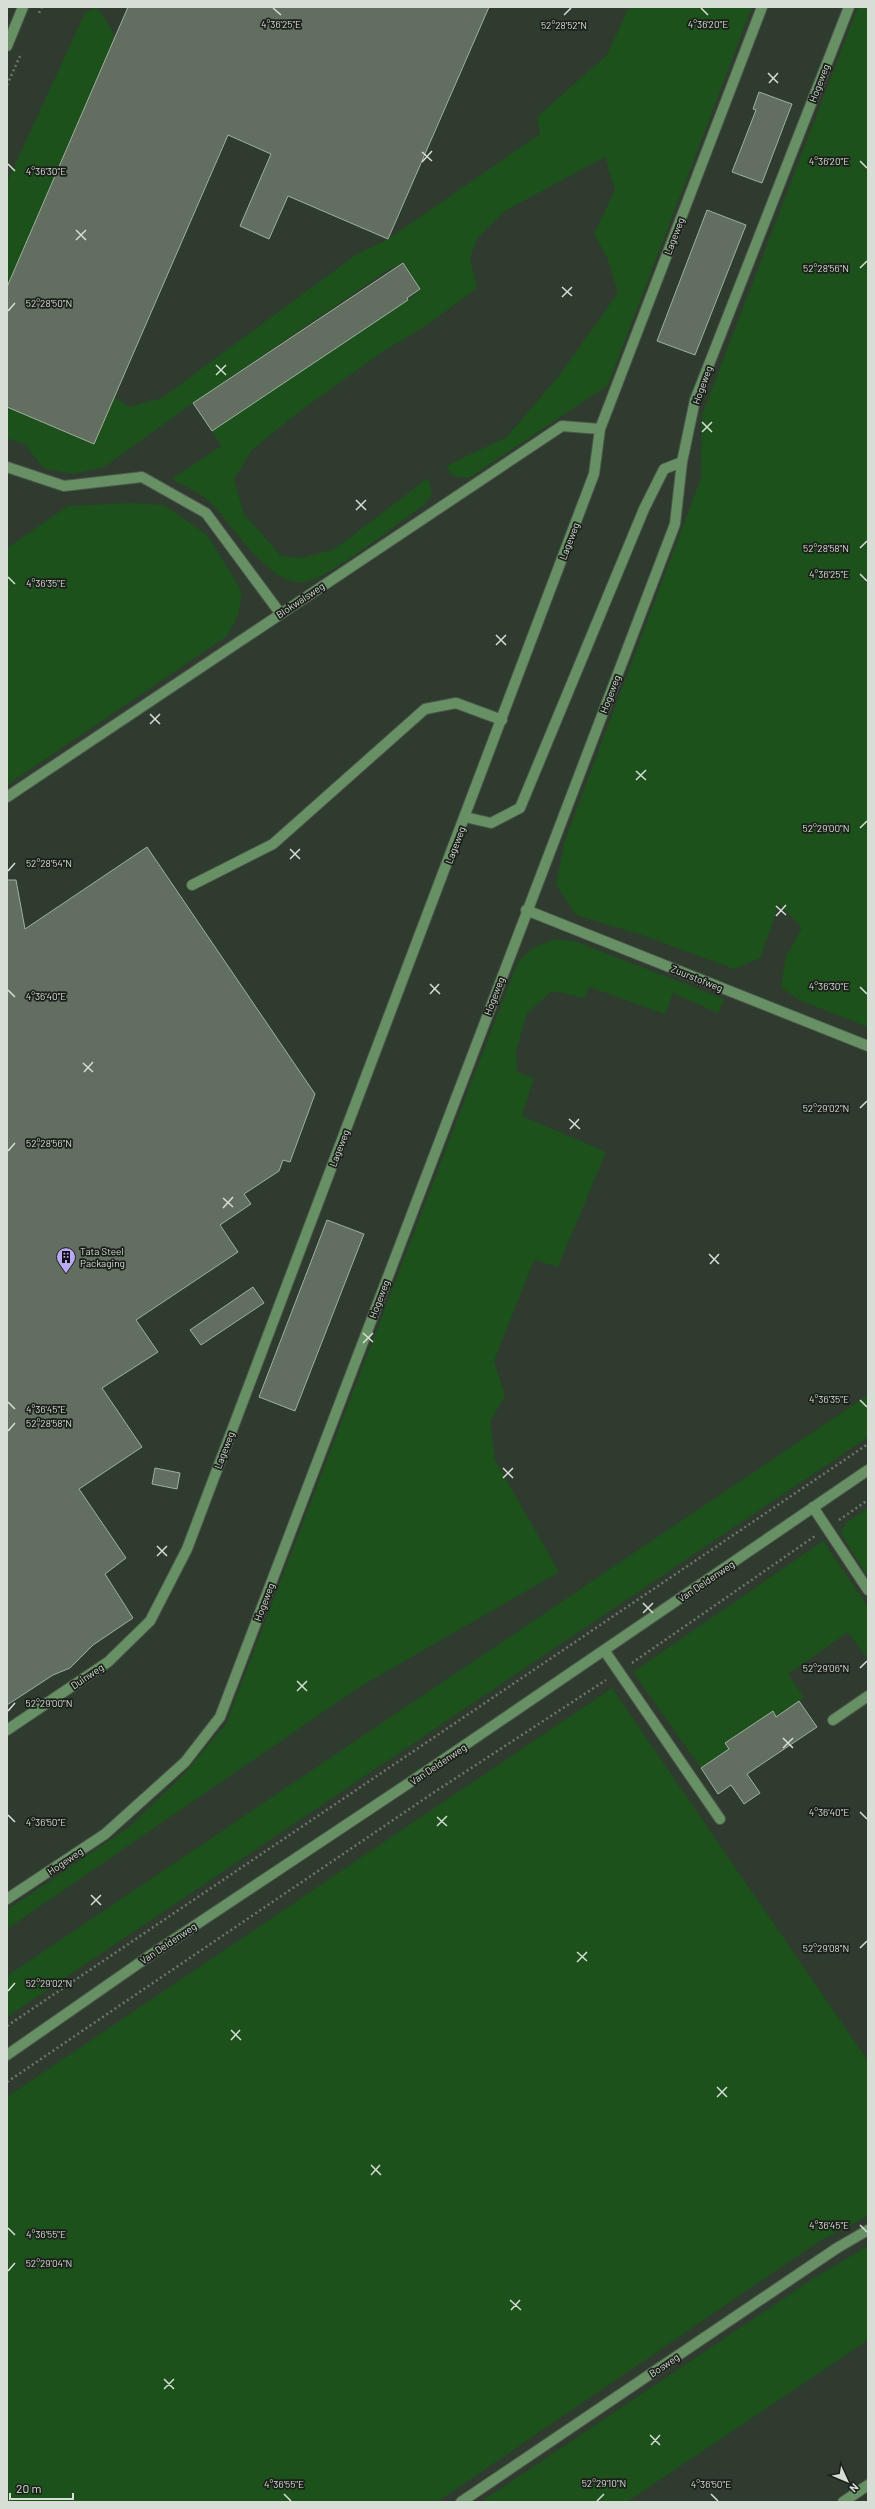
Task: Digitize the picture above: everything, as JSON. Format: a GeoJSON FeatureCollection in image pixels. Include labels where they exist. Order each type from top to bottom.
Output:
{"type":"FeatureCollection","features":[{"type":"Feature","properties":{"kind":"street"},"geometry":{"type":"LineString","coordinates":[[7,46],[23,7]]}},
{"type":"Feature","properties":{"kind":"street","name":"Lageweg"},"geometry":{"type":"LineString","coordinates":[[108,1662],[150,1621],[187,1549],[594,474],[600,429],[762,7]]}},
{"type":"Feature","properties":{"kind":"street","name":"Hogeweg"},"geometry":{"type":"LineString","coordinates":[[7,1899],[105,1834],[185,1762],[220,1717],[526,910],[675,524],[682,462],[695,400],[849,7]]}},
{"type":"Feature","properties":{"kind":"street","name":"Blokwalsweg"},"geometry":{"type":"LineString","coordinates":[[7,797],[280,613],[562,426],[600,429]]}},
{"type":"Feature","properties":{"kind":"street"},"geometry":{"type":"LineString","coordinates":[[465,817],[491,824],[520,808],[644,509],[664,469],[682,462]]}},
{"type":"Feature","properties":{"kind":"street"},"geometry":{"type":"LineString","coordinates":[[7,467],[64,486],[142,477],[206,513],[280,613]]}},
{"type":"Feature","properties":{"kind":"street"},"geometry":{"type":"LineString","coordinates":[[192,885],[273,844],[425,709],[456,703],[502,720]]}},
{"type":"Feature","properties":{"kind":"street","name":"Zuurstofweg"},"geometry":{"type":"LineString","coordinates":[[526,910],[868,1046]]}},
{"type":"Feature","properties":{"kind":"street","name":"Van Deldenweg"},"geometry":{"type":"LineString","coordinates":[[7,2055],[148,1956],[422,1775],[868,1470]]}},
{"type":"Feature","properties":{"kind":"street"},"geometry":{"type":"LineString","coordinates":[[813,1507],[868,1590]]}},
{"type":"Feature","properties":{"kind":"street"},"geometry":{"type":"LineString","coordinates":[[604,1650],[720,1819]]}},
{"type":"Feature","properties":{"kind":"street","name":"Duinweg"},"geometry":{"type":"LineString","coordinates":[[7,1730],[108,1662]]}},
{"type":"Feature","properties":{"kind":"street"},"geometry":{"type":"LineString","coordinates":[[833,1720],[868,1696]]}},
{"type":"Feature","properties":{"kind":"street","name":"Bosweg"},"geometry":{"type":"LineString","coordinates":[[461,2502],[837,2248],[868,2230]]}},
{"type":"Feature","properties":{"kind":"street"},"geometry":{"type":"LineString","coordinates":[[843,2502],[868,2485]]}},
{"type":"Feature","properties":{"kind":"path"},"geometry":{"type":"LineString","coordinates":[[7,2026],[868,1444]]}},
{"type":"Feature","properties":{"kind":"path"},"geometry":{"type":"LineString","coordinates":[[7,2082],[426,1798],[619,1672],[868,1500]]}},
{"type":"Feature","properties":{"kind":"green space"},"geometry":{"type":"Polygon","coordinates":[[[96,7],[108,23],[115,38],[7,287],[7,182],[85,13],[96,7]]]}},
{"type":"Feature","properties":{"kind":"green space"},"geometry":{"type":"Polygon","coordinates":[[[629,7],[752,7],[608,385],[469,478],[453,476],[446,466],[507,437],[558,377],[618,293],[607,257],[594,234],[615,190],[605,157],[503,212],[477,239],[470,258],[477,288],[427,325],[382,352],[296,414],[252,450],[234,479],[244,514],[281,556],[302,558],[335,549],[428,478],[432,494],[424,505],[346,561],[315,579],[305,582],[291,581],[278,575],[253,553],[207,499],[172,479],[221,446],[212,431],[408,300],[420,289],[403,263],[388,270],[193,403],[104,467],[73,474],[43,468],[26,445],[7,438],[7,407],[93,444],[114,397],[129,407],[162,398],[357,254],[388,239],[540,134],[537,117],[607,55],[629,7]]]}},
{"type":"Feature","properties":{"kind":"green space"},"geometry":{"type":"Polygon","coordinates":[[[858,7],[868,7],[868,1027],[799,1000],[781,987],[786,956],[802,928],[779,904],[760,958],[734,969],[642,935],[576,915],[556,884],[565,840],[701,478],[702,415],[858,7]]]}},
{"type":"Feature","properties":{"kind":"green space"},"geometry":{"type":"Polygon","coordinates":[[[132,503],[164,505],[208,536],[242,592],[238,615],[227,636],[7,785],[7,548],[68,506],[132,503]]]}},
{"type":"Feature","properties":{"kind":"green space"},"geometry":{"type":"Polygon","coordinates":[[[555,939],[577,942],[724,999],[718,1013],[673,993],[665,1014],[589,987],[585,998],[552,991],[527,1013],[516,1051],[517,1072],[534,1078],[522,1116],[606,1152],[558,1267],[534,1260],[494,1361],[505,1396],[490,1422],[495,1460],[559,1572],[358,1688],[7,1929],[7,1910],[128,1828],[183,1775],[226,1724],[518,961],[533,948],[555,939]]]}},
{"type":"Feature","properties":{"kind":"green space"},"geometry":{"type":"Polygon","coordinates":[[[868,1395],[868,1437],[7,2017],[7,1976],[868,1395]]]}},
{"type":"Feature","properties":{"kind":"green space"},"geometry":{"type":"Polygon","coordinates":[[[868,1508],[868,1577],[841,1533],[846,1523],[868,1508]]]}},
{"type":"Feature","properties":{"kind":"green space"},"geometry":{"type":"Polygon","coordinates":[[[823,1541],[868,1607],[868,1659],[848,1632],[788,1674],[804,1698],[701,1768],[633,1672],[823,1541]]]}},
{"type":"Feature","properties":{"kind":"green space"},"geometry":{"type":"Polygon","coordinates":[[[612,1688],[868,2061],[868,2216],[818,2242],[437,2502],[7,2502],[7,2097],[612,1688]]]}},
{"type":"Feature","properties":{"kind":"green space"},"geometry":{"type":"Polygon","coordinates":[[[868,2246],[868,2340],[627,2502],[481,2502],[814,2278],[868,2246]]]}},
{"type":"Feature","properties":{"kind":"building"},"geometry":{"type":"Polygon","coordinates":[[[128,7],[489,7],[388,239],[288,196],[269,239],[240,226],[271,154],[228,135],[94,444],[7,407],[7,287],[128,7]]]}},
{"type":"Feature","properties":{"kind":"building"},"geometry":{"type":"Polygon","coordinates":[[[759,92],[792,104],[762,183],[732,172],[756,110],[753,109],[759,92]]]}},
{"type":"Feature","properties":{"kind":"building"},"geometry":{"type":"Polygon","coordinates":[[[707,210],[746,225],[695,355],[657,341],[707,210]]]}},
{"type":"Feature","properties":{"kind":"building"},"geometry":{"type":"Polygon","coordinates":[[[403,263],[420,289],[407,298],[408,300],[212,431],[193,403],[403,263]]]}},
{"type":"Feature","properties":{"kind":"building","name":"Tata Steel Packaging"},"geometry":{"type":"Polygon","coordinates":[[[147,847],[315,1094],[290,1162],[283,1160],[279,1171],[244,1194],[251,1204],[220,1225],[238,1252],[136,1320],[158,1352],[102,1388],[142,1447],[79,1489],[126,1558],[105,1574],[133,1618],[93,1645],[70,1668],[53,1675],[7,1705],[7,880],[16,880],[25,929],[147,847]]]}},
{"type":"Feature","properties":{"kind":"building"},"geometry":{"type":"Polygon","coordinates":[[[327,1220],[364,1234],[295,1411],[259,1397],[327,1220]]]}},
{"type":"Feature","properties":{"kind":"building"},"geometry":{"type":"Polygon","coordinates":[[[253,1287],[264,1303],[201,1345],[190,1330],[253,1287]]]}},
{"type":"Feature","properties":{"kind":"building"},"geometry":{"type":"Polygon","coordinates":[[[155,1468],[180,1473],[177,1489],[152,1484],[155,1468]]]}},
{"type":"Feature","properties":{"kind":"building"},"geometry":{"type":"Polygon","coordinates":[[[799,1701],[817,1727],[747,1774],[760,1793],[744,1804],[731,1785],[718,1794],[701,1768],[729,1749],[725,1743],[773,1711],[776,1717],[799,1701]]]}},
{"type":"Feature","properties":{"kind":"place","name":"Tata Steel Packaging"},"geometry":{"type":"Point","coordinates":[66,1274]}}]}
